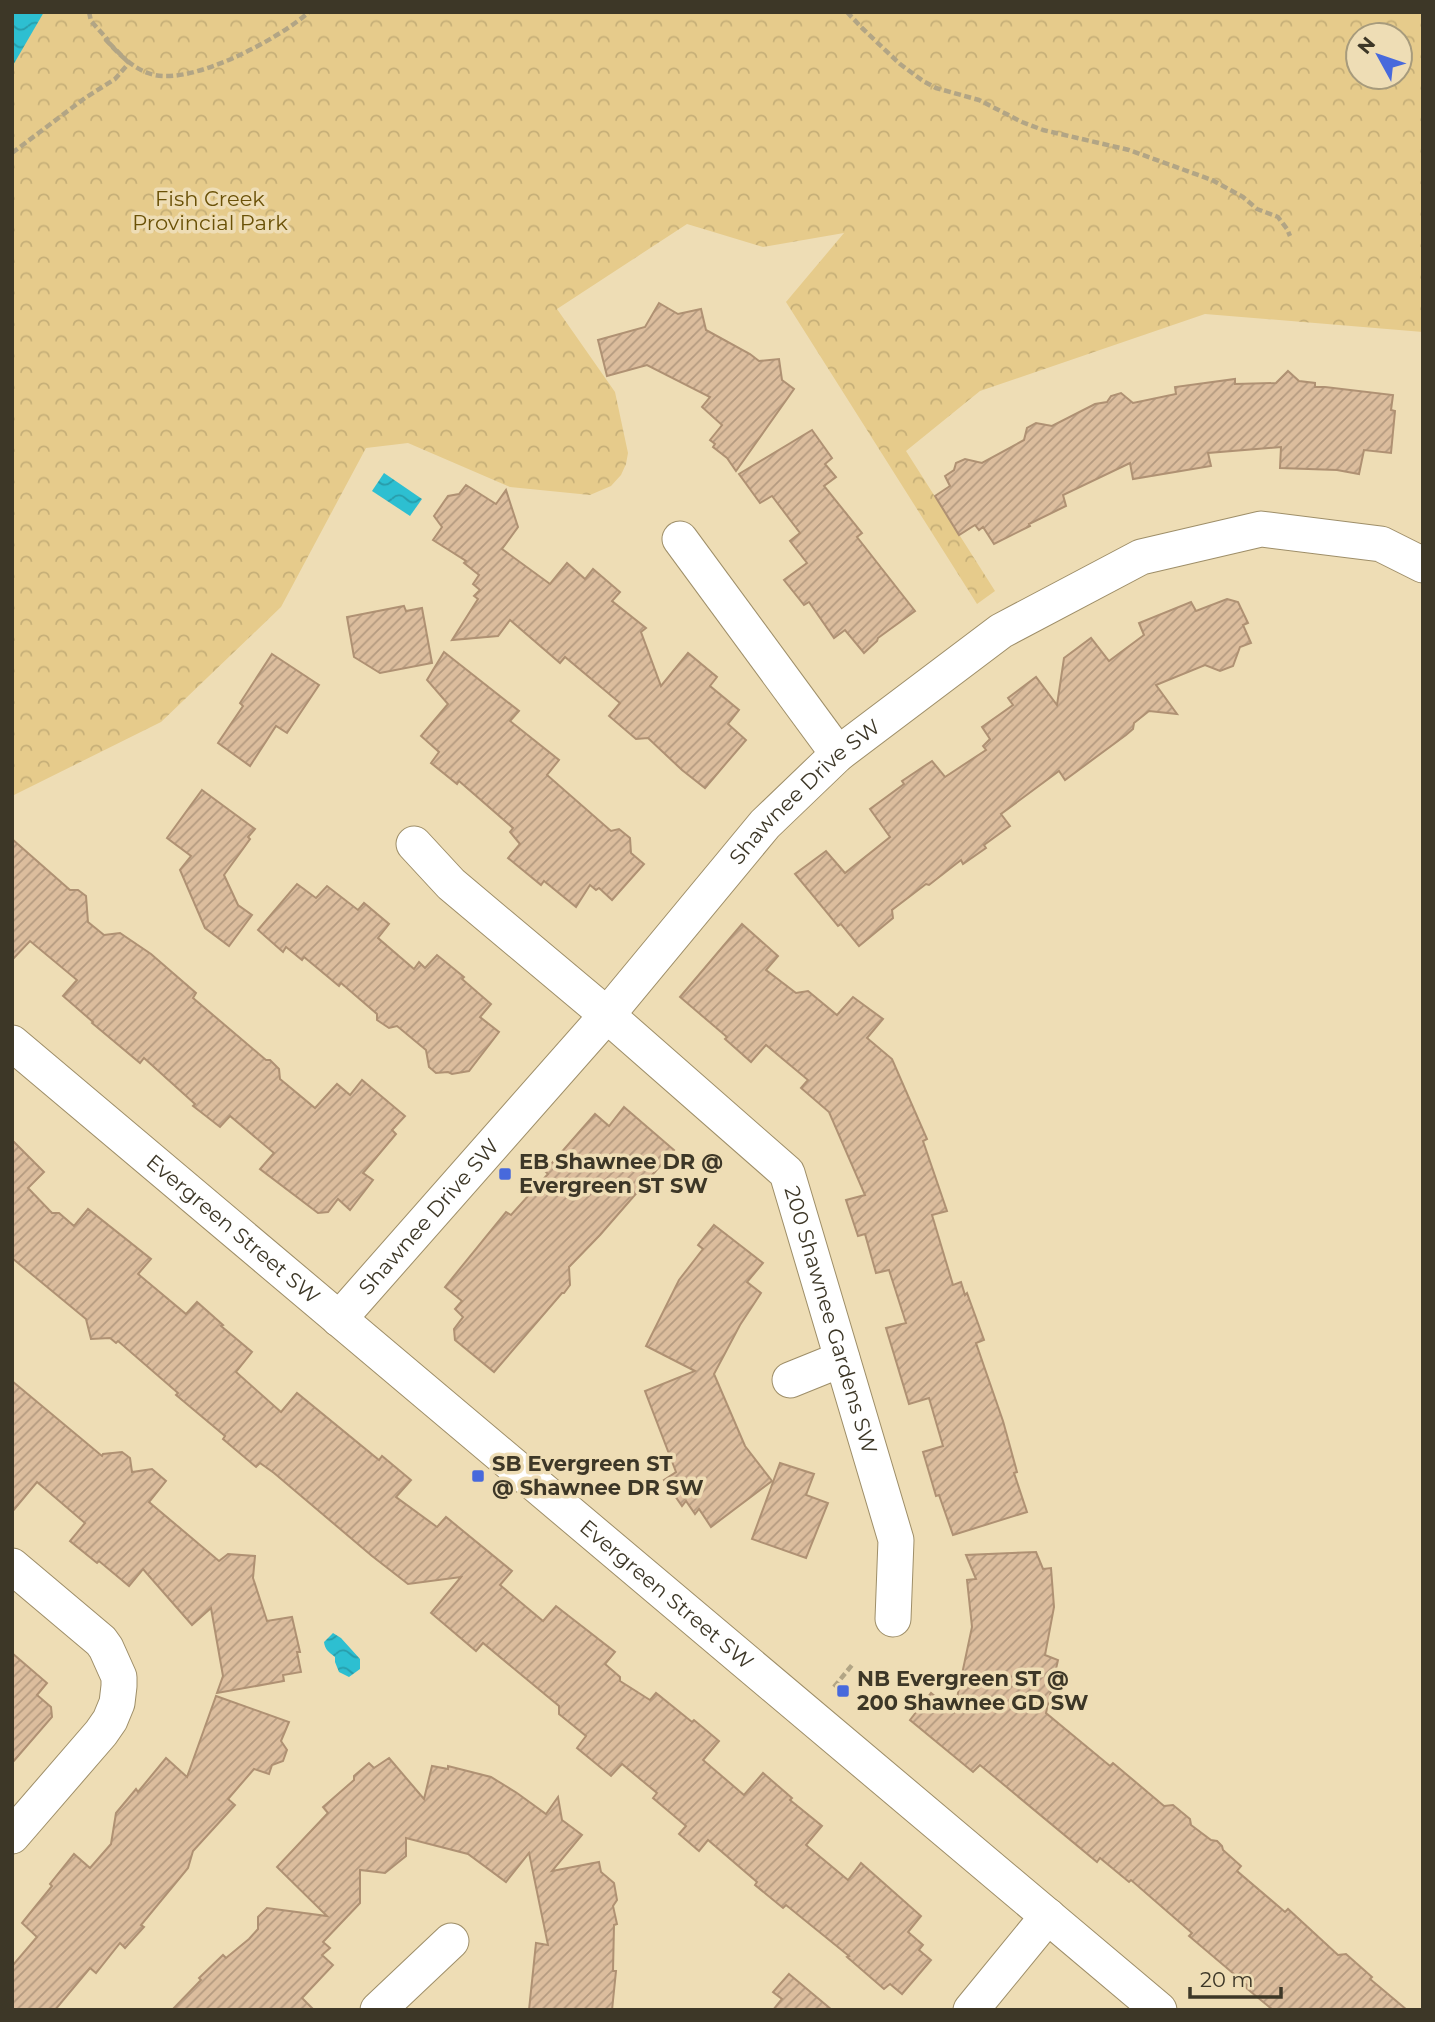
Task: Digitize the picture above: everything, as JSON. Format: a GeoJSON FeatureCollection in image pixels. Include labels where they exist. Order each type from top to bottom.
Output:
{"type":"FeatureCollection","features":[{"type":"Feature","properties":{"kind":"street","name":"Shawnee Drive SW"},"geometry":{"type":"LineString","coordinates":[[339,1319],[607,1015],[765,824],[838,754],[1001,631],[1142,557],[1261,529],[1381,544],[1423,565]]}},
{"type":"Feature","properties":{"kind":"street"},"geometry":{"type":"LineString","coordinates":[[680,539],[838,754]]}},
{"type":"Feature","properties":{"kind":"street","name":"200 Shawnee Gardens SW"},"geometry":{"type":"LineString","coordinates":[[414,844],[451,884],[607,1015],[788,1173],[896,1540],[893,1619]]}},
{"type":"Feature","properties":{"kind":"street","name":"Evergreen Street SW"},"geometry":{"type":"LineString","coordinates":[[12,1043],[1159,2010]]}},
{"type":"Feature","properties":{"kind":"street"},"geometry":{"type":"LineString","coordinates":[[790,1380],[842,1359]]}},
{"type":"Feature","properties":{"kind":"street"},"geometry":{"type":"LineString","coordinates":[[12,1566],[101,1641],[119,1677],[117,1703],[110,1720],[12,1836]]}},
{"type":"Feature","properties":{"kind":"street"},"geometry":{"type":"LineString","coordinates":[[971,2010],[1048,1916]]}},
{"type":"Feature","properties":{"kind":"street"},"geometry":{"type":"LineString","coordinates":[[378,2010],[451,1941]]}},
{"type":"Feature","properties":{"kind":"path"},"geometry":{"type":"LineString","coordinates":[[89,12],[91,22],[129,63]]}},
{"type":"Feature","properties":{"kind":"path"},"geometry":{"type":"LineString","coordinates":[[129,63],[106,40],[118,53],[129,63],[149,74],[161,77],[177,76],[252,49],[295,24],[309,12]]}},
{"type":"Feature","properties":{"kind":"path"},"geometry":{"type":"LineString","coordinates":[[847,12],[912,74],[936,88],[979,100],[1043,130],[1129,150],[1212,180],[1243,197],[1257,209],[1279,217],[1290,236]]}},
{"type":"Feature","properties":{"kind":"path"},"geometry":{"type":"LineString","coordinates":[[12,152],[115,79],[129,63]]}},
{"type":"Feature","properties":{"kind":"path"},"geometry":{"type":"LineString","coordinates":[[834,1687],[852,1665]]}},
{"type":"Feature","properties":{"kind":"green space","name":"Fish Creek Provincial Park"},"geometry":{"type":"Polygon","coordinates":[[[12,12],[1423,12],[1423,332],[1205,314],[980,391],[906,451],[995,591],[977,604],[786,302],[844,233],[763,247],[687,224],[557,309],[615,392],[628,453],[621,475],[611,486],[590,495],[510,487],[408,443],[366,448],[281,607],[161,722],[12,796],[12,12]]]}},
{"type":"Feature","properties":{"kind":"water"},"geometry":{"type":"Polygon","coordinates":[[[12,12],[44,12],[12,67],[12,12]]]}},
{"type":"Feature","properties":{"kind":"water"},"geometry":{"type":"Polygon","coordinates":[[[384,473],[422,499],[410,516],[372,491],[384,473]]]}},
{"type":"Feature","properties":{"kind":"water"},"geometry":{"type":"Polygon","coordinates":[[[333,1633],[360,1659],[360,1669],[349,1677],[339,1672],[335,1657],[325,1647],[324,1642],[333,1633]]]}},
{"type":"Feature","properties":{"kind":"building"},"geometry":{"type":"Polygon","coordinates":[[[659,303],[678,314],[701,309],[706,330],[759,361],[779,359],[782,380],[794,389],[736,471],[727,458],[713,447],[715,444],[710,440],[722,425],[702,407],[710,397],[647,365],[607,376],[598,340],[645,327],[659,303]]]}},
{"type":"Feature","properties":{"kind":"building"},"geometry":{"type":"Polygon","coordinates":[[[1288,371],[1299,381],[1315,383],[1315,387],[1393,395],[1391,410],[1395,411],[1391,453],[1364,450],[1359,474],[1337,470],[1280,468],[1281,447],[1208,453],[1211,466],[1133,479],[1130,463],[1063,495],[1066,506],[994,544],[983,527],[979,530],[975,525],[959,535],[935,496],[950,486],[945,476],[954,470],[956,463],[965,459],[982,463],[1024,440],[1027,428],[1036,423],[1052,426],[1095,404],[1107,402],[1111,396],[1121,393],[1133,403],[1176,394],[1175,387],[1235,379],[1235,384],[1276,383],[1288,371]]]}},
{"type":"Feature","properties":{"kind":"building"},"geometry":{"type":"Polygon","coordinates":[[[812,430],[832,458],[825,464],[836,477],[824,486],[862,533],[857,537],[915,611],[878,638],[864,653],[845,630],[834,638],[809,602],[804,605],[784,580],[807,563],[790,541],[800,533],[772,496],[760,503],[739,474],[812,430]]]}},
{"type":"Feature","properties":{"kind":"building"},"geometry":{"type":"Polygon","coordinates":[[[466,485],[496,504],[506,490],[518,527],[502,549],[550,584],[567,563],[585,579],[593,569],[620,592],[612,601],[646,628],[641,632],[661,686],[688,653],[717,677],[710,686],[739,710],[728,724],[746,740],[705,788],[648,738],[636,739],[609,716],[620,703],[565,657],[560,663],[510,620],[498,636],[452,640],[478,599],[474,596],[480,590],[473,584],[479,575],[464,563],[466,561],[433,540],[442,527],[434,516],[448,496],[459,494],[466,485]]]}},
{"type":"Feature","properties":{"kind":"building"},"geometry":{"type":"Polygon","coordinates":[[[1227,599],[1238,602],[1248,623],[1243,625],[1251,643],[1240,647],[1233,666],[1220,671],[1205,665],[1156,685],[1177,714],[1149,711],[1134,723],[1133,729],[1126,735],[1065,780],[1059,771],[1001,814],[1010,826],[984,845],[986,848],[963,864],[961,860],[892,910],[893,918],[859,946],[841,924],[838,926],[795,874],[826,851],[845,873],[890,837],[870,809],[904,784],[902,781],[932,761],[945,777],[986,750],[983,746],[990,739],[982,727],[1013,705],[1008,698],[1036,677],[1057,705],[1064,658],[1091,638],[1109,661],[1144,635],[1139,623],[1191,602],[1196,611],[1227,599]]]}},
{"type":"Feature","properties":{"kind":"building"},"geometry":{"type":"Polygon","coordinates":[[[404,606],[406,611],[422,608],[432,663],[380,673],[354,657],[347,617],[404,606]]]}},
{"type":"Feature","properties":{"kind":"building"},"geometry":{"type":"Polygon","coordinates":[[[444,652],[519,711],[510,721],[559,760],[547,775],[611,831],[619,829],[630,838],[631,853],[644,864],[612,900],[599,888],[596,890],[590,885],[576,907],[544,881],[541,885],[508,858],[520,844],[510,832],[513,828],[459,781],[457,784],[431,763],[439,752],[421,736],[448,704],[427,680],[444,652]]]}},
{"type":"Feature","properties":{"kind":"building"},"geometry":{"type":"Polygon","coordinates":[[[272,654],[319,685],[287,733],[276,726],[250,766],[218,743],[243,706],[240,703],[272,654]]]}},
{"type":"Feature","properties":{"kind":"building"},"geometry":{"type":"Polygon","coordinates":[[[202,790],[255,829],[224,875],[238,905],[252,915],[229,946],[205,928],[180,870],[191,856],[167,838],[202,790]]]}},
{"type":"Feature","properties":{"kind":"building"},"geometry":{"type":"Polygon","coordinates":[[[12,839],[70,890],[78,890],[86,896],[88,922],[104,935],[120,933],[151,954],[196,993],[193,998],[266,1060],[270,1060],[279,1069],[280,1079],[315,1108],[337,1084],[350,1095],[362,1080],[405,1116],[392,1130],[396,1134],[363,1173],[373,1180],[350,1210],[338,1199],[328,1212],[318,1213],[260,1169],[274,1153],[230,1116],[220,1127],[193,1106],[195,1104],[144,1058],[140,1063],[92,1023],[63,996],[77,980],[30,941],[12,960],[12,839]]]}},
{"type":"Feature","properties":{"kind":"building"},"geometry":{"type":"Polygon","coordinates":[[[297,884],[316,898],[327,886],[358,910],[364,903],[389,924],[378,938],[414,969],[419,962],[425,968],[437,955],[491,1004],[480,1017],[499,1032],[469,1071],[436,1073],[429,1067],[426,1050],[397,1026],[389,1028],[377,1020],[377,1014],[341,983],[339,986],[304,957],[302,960],[286,947],[283,952],[258,930],[297,884]]]}},
{"type":"Feature","properties":{"kind":"building"},"geometry":{"type":"Polygon","coordinates":[[[742,924],[778,956],[766,970],[796,993],[808,991],[837,1015],[853,997],[883,1019],[867,1038],[892,1059],[927,1139],[923,1141],[947,1211],[932,1215],[953,1285],[961,1282],[984,1340],[976,1343],[1003,1421],[1017,1472],[1014,1473],[1027,1512],[953,1535],[939,1495],[936,1496],[923,1452],[943,1446],[929,1398],[909,1404],[886,1328],[906,1323],[889,1270],[876,1273],[865,1234],[858,1236],[846,1200],[865,1195],[829,1112],[801,1088],[808,1080],[766,1045],[751,1062],[725,1039],[727,1037],[680,997],[742,924]]]}},
{"type":"Feature","properties":{"kind":"building"},"geometry":{"type":"Polygon","coordinates":[[[624,1107],[674,1150],[569,1267],[570,1285],[494,1372],[455,1340],[454,1329],[463,1317],[455,1309],[462,1301],[445,1287],[506,1212],[511,1215],[548,1174],[545,1171],[595,1114],[609,1126],[624,1107]]]}},
{"type":"Feature","properties":{"kind":"building"},"geometry":{"type":"Polygon","coordinates":[[[12,1140],[44,1172],[28,1188],[52,1213],[59,1213],[74,1226],[88,1209],[151,1259],[138,1274],[186,1314],[197,1302],[252,1352],[236,1372],[281,1412],[297,1393],[379,1460],[382,1456],[411,1480],[396,1497],[437,1527],[446,1517],[512,1571],[500,1585],[543,1621],[556,1606],[615,1652],[605,1664],[620,1677],[620,1681],[650,1700],[656,1693],[719,1741],[703,1760],[744,1795],[763,1773],[822,1826],[806,1845],[848,1880],[861,1863],[921,1916],[908,1932],[923,1945],[919,1950],[931,1960],[902,1994],[890,1984],[884,1989],[847,1957],[849,1956],[786,1905],[783,1908],[755,1885],[757,1882],[708,1840],[699,1851],[679,1834],[686,1826],[653,1798],[657,1793],[622,1764],[611,1776],[577,1748],[586,1736],[559,1714],[559,1706],[483,1643],[476,1651],[431,1613],[461,1577],[408,1584],[274,1473],[260,1463],[256,1467],[118,1341],[116,1343],[110,1338],[91,1339],[86,1319],[12,1258],[12,1140]]]}},
{"type":"Feature","properties":{"kind":"building"},"geometry":{"type":"Polygon","coordinates":[[[714,1225],[763,1263],[747,1282],[761,1293],[740,1325],[714,1374],[745,1446],[772,1481],[711,1527],[699,1509],[695,1514],[686,1501],[682,1506],[664,1480],[676,1472],[645,1391],[695,1371],[646,1346],[679,1280],[703,1249],[698,1245],[714,1225]]]}},
{"type":"Feature","properties":{"kind":"building"},"geometry":{"type":"Polygon","coordinates":[[[12,1381],[102,1456],[122,1452],[130,1458],[132,1472],[152,1469],[166,1481],[149,1502],[219,1561],[228,1554],[255,1556],[253,1578],[267,1621],[292,1617],[300,1652],[297,1652],[301,1672],[283,1675],[284,1681],[217,1693],[223,1676],[211,1608],[192,1625],[143,1569],[129,1586],[99,1561],[97,1563],[70,1541],[85,1523],[37,1482],[12,1512],[12,1381]]]}},
{"type":"Feature","properties":{"kind":"building"},"geometry":{"type":"Polygon","coordinates":[[[780,1463],[814,1474],[806,1495],[828,1503],[806,1558],[752,1539],[780,1463]]]}},
{"type":"Feature","properties":{"kind":"building"},"geometry":{"type":"Polygon","coordinates":[[[1036,1552],[1043,1569],[1051,1568],[1054,1607],[1045,1655],[1058,1660],[1046,1713],[1110,1766],[1113,1763],[1164,1806],[1173,1805],[1190,1819],[1191,1825],[1211,1840],[1217,1841],[1241,1866],[1237,1871],[1285,1912],[1288,1909],[1338,1955],[1346,1954],[1372,1977],[1370,1979],[1407,2010],[1273,2010],[1189,1936],[1192,1933],[1131,1880],[1129,1882],[1100,1858],[1097,1862],[980,1765],[973,1772],[910,1720],[931,1693],[954,1712],[972,1627],[967,1580],[976,1579],[966,1555],[1036,1552]]]}},
{"type":"Feature","properties":{"kind":"building"},"geometry":{"type":"Polygon","coordinates":[[[12,1653],[47,1683],[37,1695],[51,1707],[52,1717],[12,1763],[12,1653]]]}},
{"type":"Feature","properties":{"kind":"building"},"geometry":{"type":"Polygon","coordinates":[[[216,1696],[289,1722],[281,1741],[287,1750],[283,1761],[272,1765],[269,1774],[254,1769],[228,1799],[235,1805],[193,1851],[188,1868],[125,1948],[120,1943],[96,1973],[90,1968],[55,2010],[12,2010],[12,1966],[37,1937],[22,1923],[74,1854],[90,1868],[111,1844],[116,1813],[136,1789],[138,1792],[166,1758],[187,1777],[216,1696]]]}},
{"type":"Feature","properties":{"kind":"building"},"geometry":{"type":"Polygon","coordinates":[[[389,1758],[424,1799],[432,1766],[448,1769],[448,1766],[491,1777],[546,1814],[558,1797],[562,1820],[582,1835],[552,1871],[599,1862],[601,1872],[614,1883],[617,1900],[613,1906],[617,1924],[614,1925],[613,1971],[616,1971],[612,2010],[529,2010],[536,1943],[548,1945],[529,1853],[506,1882],[468,1854],[406,1838],[406,1856],[385,1873],[360,1870],[360,1903],[323,1942],[330,1948],[322,1955],[333,1965],[302,1998],[314,2010],[172,2010],[223,1955],[226,1958],[249,1939],[258,1929],[258,1917],[267,1908],[327,1916],[277,1867],[328,1813],[323,1807],[354,1780],[354,1776],[369,1763],[374,1768],[389,1758]]]}},
{"type":"Feature","properties":{"kind":"building"},"geometry":{"type":"Polygon","coordinates":[[[789,1974],[832,2010],[773,2010],[782,1999],[773,1992],[789,1974]]]}},
{"type":"Feature","properties":{"kind":"place","name":"EB Shawnee DR @ Evergreen ST SW"},"geometry":{"type":"Point","coordinates":[505,1174]}},
{"type":"Feature","properties":{"kind":"place","name":"SB Evergreen ST @ Shawnee DR SW"},"geometry":{"type":"Point","coordinates":[478,1476]}},
{"type":"Feature","properties":{"kind":"place","name":"NB Evergreen ST @ 200 Shawnee GD SW"},"geometry":{"type":"Point","coordinates":[843,1691]}}]}
